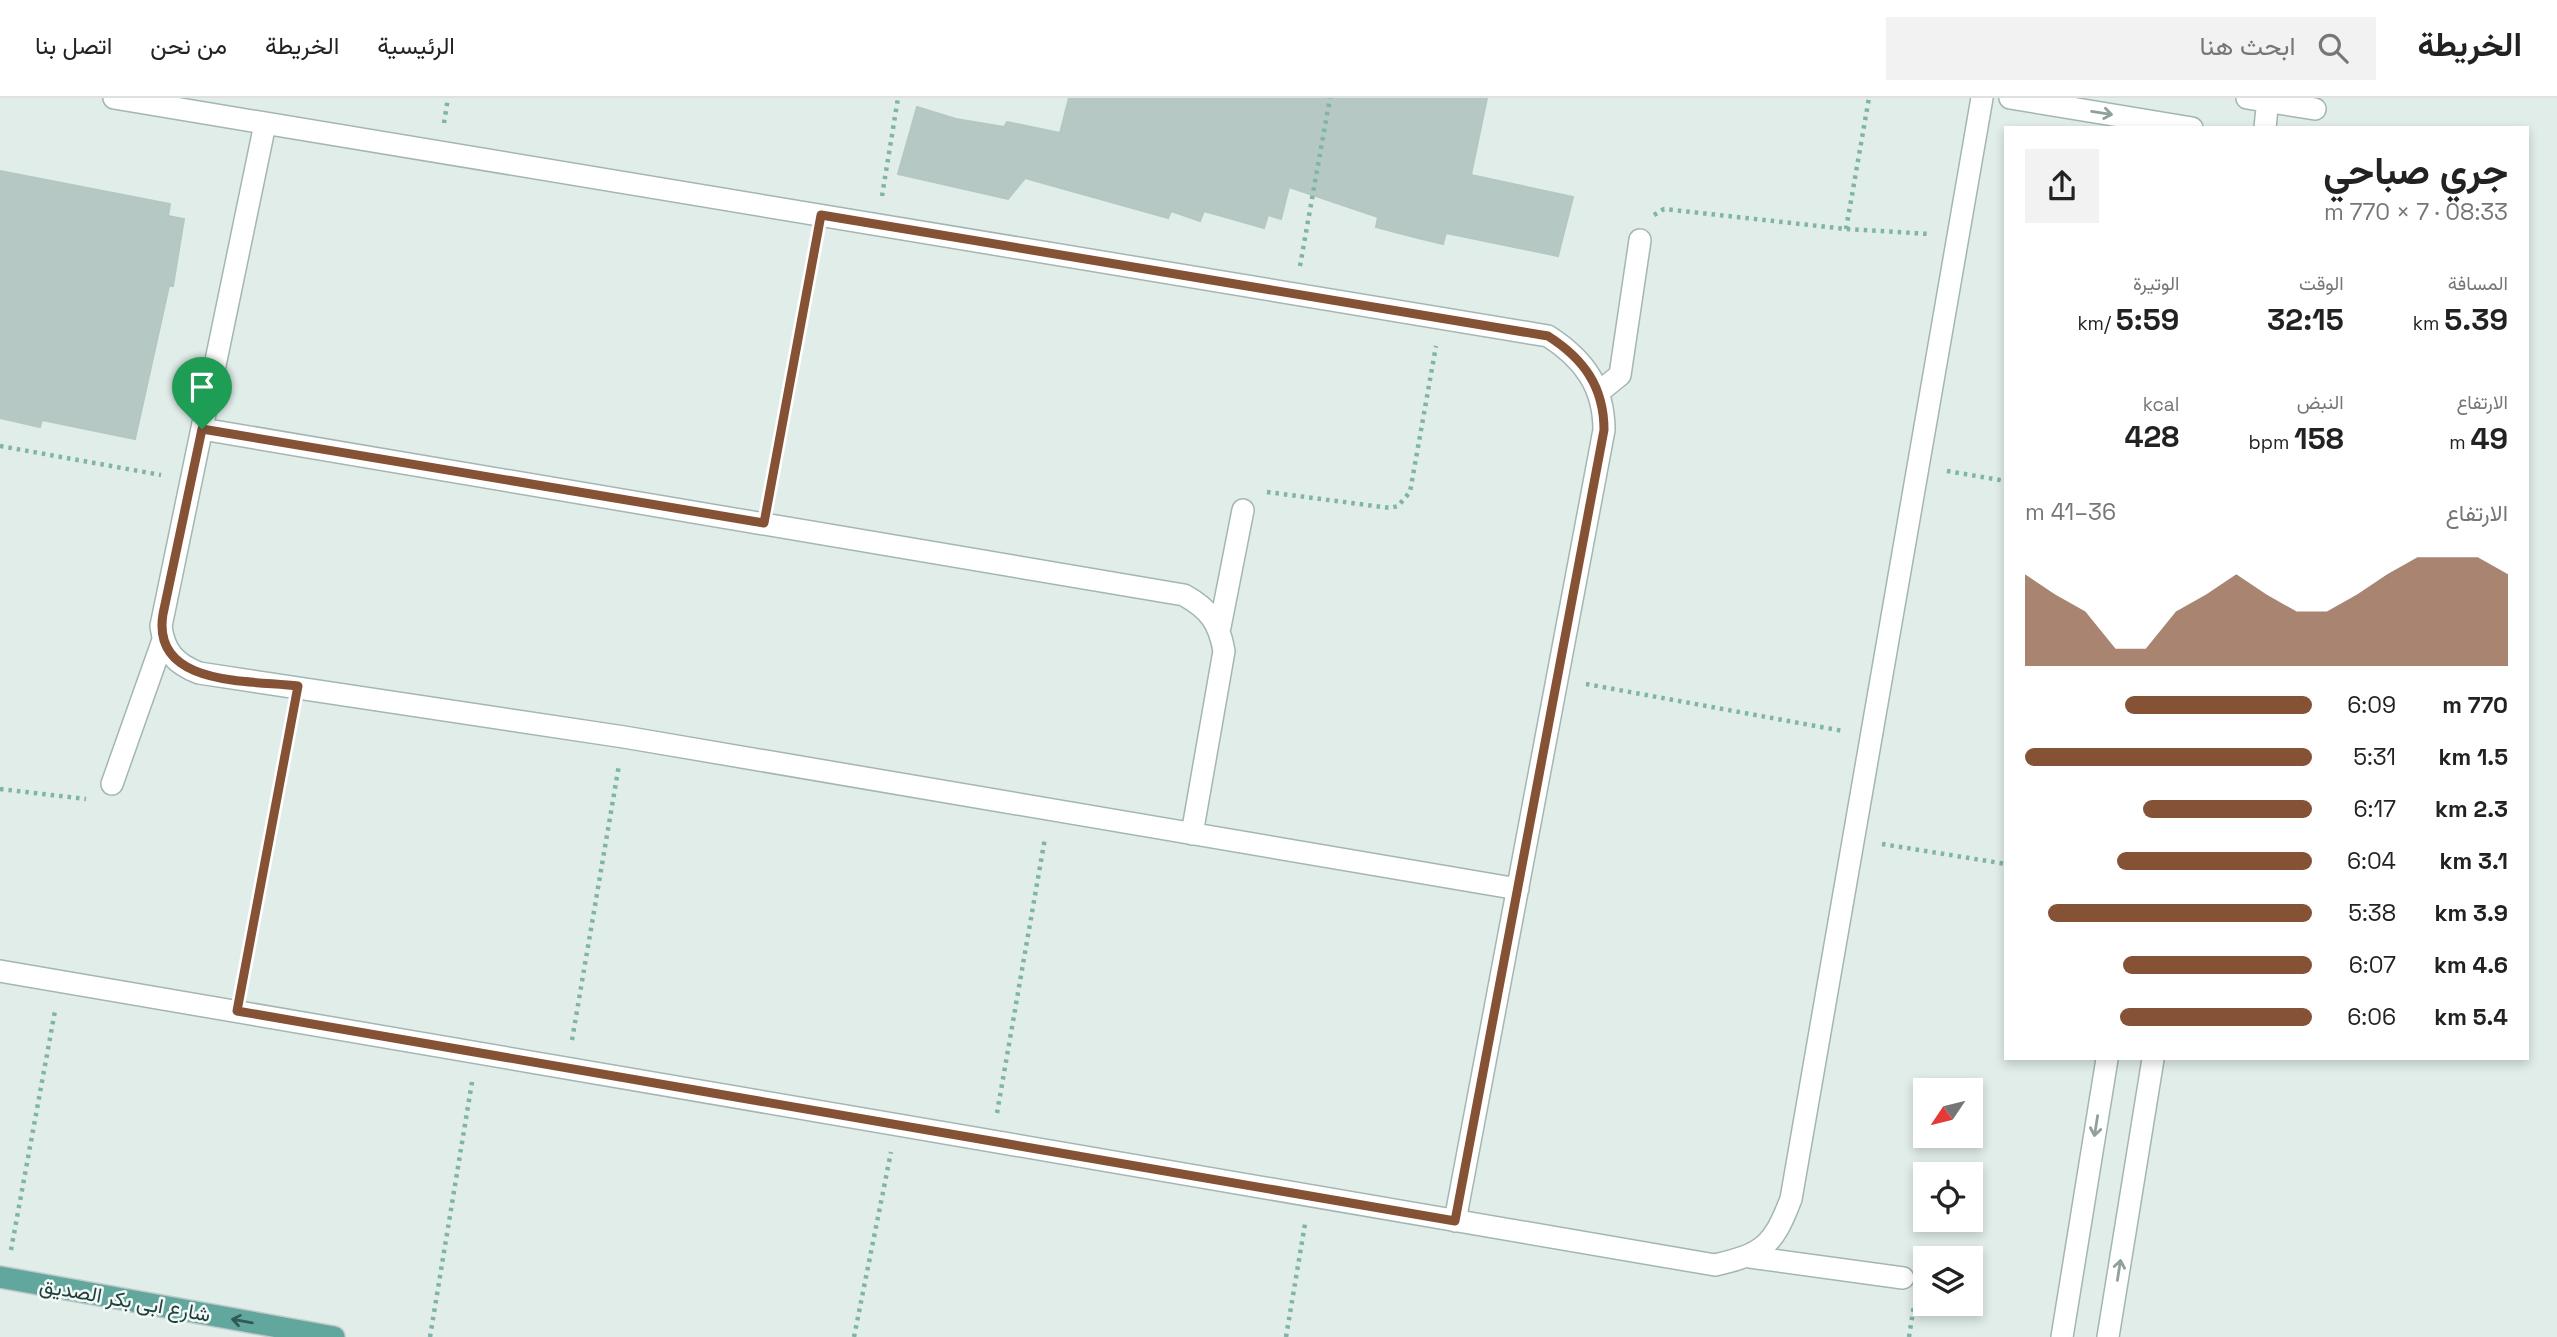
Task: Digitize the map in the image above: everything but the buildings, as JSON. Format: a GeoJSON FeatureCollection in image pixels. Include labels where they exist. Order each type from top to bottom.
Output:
{"type":"FeatureCollection","features":[{"type":"Feature","properties":{"kind":"main road","name":"شارع ابى بكر الصديق"},"geometry":{"type":"LineString","coordinates":[[3,1278],[334,1337]]}},
{"type":"Feature","properties":{"kind":"street"},"geometry":{"type":"LineString","coordinates":[[114,98],[1548,336],[1570,350],[1587,369],[1599,392],[1604,430],[1455,1221]]}},
{"type":"Feature","properties":{"kind":"street"},"geometry":{"type":"LineString","coordinates":[[1750,1257],[1778,1233],[1791,1199],[1982,98]]}},
{"type":"Feature","properties":{"kind":"street"},"geometry":{"type":"LineString","coordinates":[[2010,98],[2180,126]]}},
{"type":"Feature","properties":{"kind":"street"},"geometry":{"type":"LineString","coordinates":[[2265,126],[2261,99],[2315,112]]}},
{"type":"Feature","properties":{"kind":"street"},"geometry":{"type":"LineString","coordinates":[[112,784],[163,640],[163,614],[265,124]]}},
{"type":"Feature","properties":{"kind":"street"},"geometry":{"type":"LineString","coordinates":[[1599,392],[1620,375],[1640,240]]}},
{"type":"Feature","properties":{"kind":"street"},"geometry":{"type":"LineString","coordinates":[[202,429],[1184,595],[1206,607],[1220,627]]}},
{"type":"Feature","properties":{"kind":"street"},"geometry":{"type":"LineString","coordinates":[[1192,834],[1224,651],[1220,627],[1243,510]]}},
{"type":"Feature","properties":{"kind":"street"},"geometry":{"type":"LineString","coordinates":[[163,640],[170,656],[183,667],[199,673],[624,737],[1518,889]]}},
{"type":"Feature","properties":{"kind":"street"},"geometry":{"type":"LineString","coordinates":[[0,971],[1715,1265],[1750,1257],[1903,1278]]}},
{"type":"Feature","properties":{"kind":"street"},"geometry":{"type":"LineString","coordinates":[[2062,1337],[2107,1060]]}},
{"type":"Feature","properties":{"kind":"street"},"geometry":{"type":"LineString","coordinates":[[2108,1337],[2153,1060]]}},
{"type":"Feature","properties":{"kind":"path"},"geometry":{"type":"LineString","coordinates":[[877,224],[898,98]]}},
{"type":"Feature","properties":{"kind":"path"},"geometry":{"type":"LineString","coordinates":[[1295,294],[1331,98]]}},
{"type":"Feature","properties":{"kind":"path"},"geometry":{"type":"LineString","coordinates":[[1846,229],[1869,98]]}},
{"type":"Feature","properties":{"kind":"path"},"geometry":{"type":"LineString","coordinates":[[1640,240],[1644,226],[1653,215],[1664,209],[1846,229],[1959,236]]}},
{"type":"Feature","properties":{"kind":"path"},"geometry":{"type":"LineString","coordinates":[[764,523],[821,215]]}},
{"type":"Feature","properties":{"kind":"path"},"geometry":{"type":"LineString","coordinates":[[1243,510],[1259,493],[1270,492],[1390,508],[1405,500],[1410,492],[1441,318]]}},
{"type":"Feature","properties":{"kind":"path"},"geometry":{"type":"LineString","coordinates":[[0,446],[191,480]]}},
{"type":"Feature","properties":{"kind":"path"},"geometry":{"type":"LineString","coordinates":[[1919,467],[2004,481]]}},
{"type":"Feature","properties":{"kind":"path"},"geometry":{"type":"LineString","coordinates":[[1558,679],[1872,736]]}},
{"type":"Feature","properties":{"kind":"path"},"geometry":{"type":"LineString","coordinates":[[237,1011],[298,686]]}},
{"type":"Feature","properties":{"kind":"path"},"geometry":{"type":"LineString","coordinates":[[567,1068],[624,737]]}},
{"type":"Feature","properties":{"kind":"path"},"geometry":{"type":"LineString","coordinates":[[0,789],[93,800],[108,792],[112,784]]}},
{"type":"Feature","properties":{"kind":"path"},"geometry":{"type":"LineString","coordinates":[[992,1141],[1050,810]]}},
{"type":"Feature","properties":{"kind":"path"},"geometry":{"type":"LineString","coordinates":[[1854,839],[2004,864]]}},
{"type":"Feature","properties":{"kind":"path"},"geometry":{"type":"LineString","coordinates":[[3,1278],[61,981]]}},
{"type":"Feature","properties":{"kind":"path"},"geometry":{"type":"LineString","coordinates":[[430,1337],[477,1053]]}},
{"type":"Feature","properties":{"kind":"path"},"geometry":{"type":"LineString","coordinates":[[854,1337],[896,1125]]}},
{"type":"Feature","properties":{"kind":"path"},"geometry":{"type":"LineString","coordinates":[[1286,1337],[1310,1196]]}},
{"type":"Feature","properties":{"kind":"route"},"geometry":{"type":"LineString","coordinates":[[821,215],[1548,336],[1570,350],[1587,369],[1599,392],[1604,411],[1604,430],[1455,1221],[237,1011],[298,686],[199,673],[183,667],[170,656],[163,640],[163,614],[202,429],[764,523],[821,215]]}}]}
